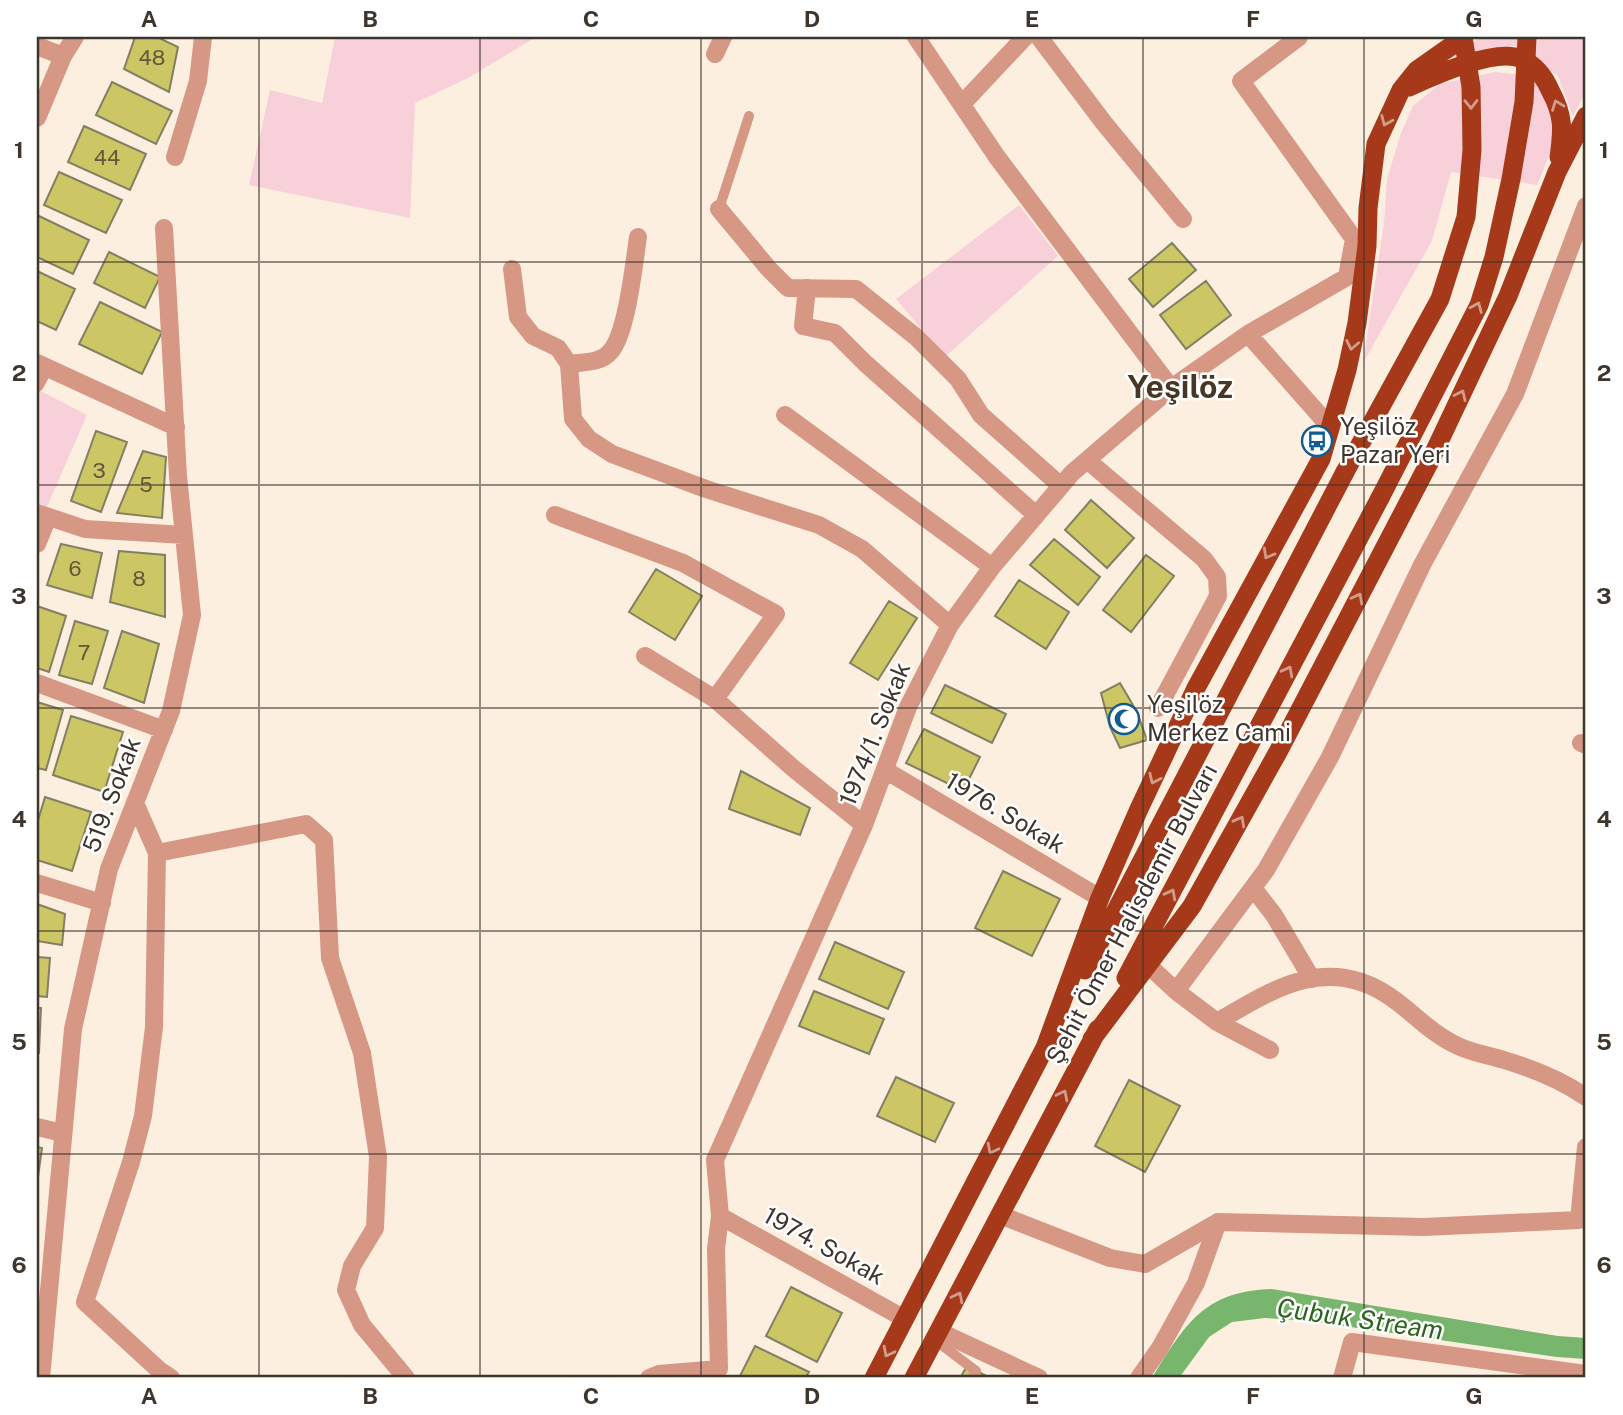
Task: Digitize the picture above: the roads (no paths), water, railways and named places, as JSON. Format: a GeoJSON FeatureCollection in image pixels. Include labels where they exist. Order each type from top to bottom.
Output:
{"type":"FeatureCollection","features":[{"type":"Feature","properties":{"kind":"highway","name":"Şehit Ömer Halisdemir Bulvarı"},"geometry":{"type":"LineString","coordinates":[[874,1378],[1242,666],[1440,299],[1466,218],[1472,138],[1471,87],[1463,37],[1417,70],[1401,90],[1376,144],[1357,323],[1347,370],[1321,459],[1196,688],[1100,898],[1046,1045]]}},
{"type":"Feature","properties":{"kind":"highway","name":"Şehit Ömer Halisdemir Bulvarı"},"geometry":{"type":"LineString","coordinates":[[914,1378],[1380,498],[1479,305],[1494,257],[1511,179],[1524,102],[1527,37]]}},
{"type":"Feature","properties":{"kind":"highway"},"geometry":{"type":"LineString","coordinates":[[1401,90],[1446,70],[1495,57],[1520,58],[1543,75],[1559,106],[1563,127],[1557,172]]}},
{"type":"Feature","properties":{"kind":"highway"},"geometry":{"type":"LineString","coordinates":[[1092,1039],[1192,906],[1278,752],[1430,461],[1508,296],[1557,172],[1586,116]]}},
{"type":"Feature","properties":{"kind":"street"},"geometry":{"type":"LineString","coordinates":[[37,118],[63,56],[75,37]]}},
{"type":"Feature","properties":{"kind":"street"},"geometry":{"type":"LineString","coordinates":[[175,157],[198,81],[203,37]]}},
{"type":"Feature","properties":{"kind":"street"},"geometry":{"type":"LineString","coordinates":[[715,54],[723,37]]}},
{"type":"Feature","properties":{"kind":"street"},"geometry":{"type":"LineString","coordinates":[[916,37],[997,158],[1171,388]]}},
{"type":"Feature","properties":{"kind":"street"},"geometry":{"type":"LineString","coordinates":[[962,104],[1026,37]]}},
{"type":"Feature","properties":{"kind":"street"},"geometry":{"type":"LineString","coordinates":[[1039,37],[1183,219]]}},
{"type":"Feature","properties":{"kind":"street","name":"1974/1. Sokak"},"geometry":{"type":"LineString","coordinates":[[720,1216],[715,1160],[864,825],[908,707],[950,625],[992,567],[1061,486],[1087,460],[1171,388],[1248,334],[1347,277],[1354,239],[1241,81],[1299,37]]}},
{"type":"Feature","properties":{"kind":"street"},"geometry":{"type":"LineString","coordinates":[[37,46],[63,56]]}},
{"type":"Feature","properties":{"kind":"street"},"geometry":{"type":"LineString","coordinates":[[1176,991],[1266,870],[1330,757],[1422,565],[1515,394],[1586,206]]}},
{"type":"Feature","properties":{"kind":"street"},"geometry":{"type":"LineString","coordinates":[[719,209],[788,288],[856,289],[916,337],[958,379],[981,415],[1061,486]]}},
{"type":"Feature","properties":{"kind":"street","name":"519. Sokak"},"geometry":{"type":"LineString","coordinates":[[41,1378],[40,1347],[72,1029],[109,869],[171,711],[192,615],[176,427],[164,228]]}},
{"type":"Feature","properties":{"kind":"street"},"geometry":{"type":"LineString","coordinates":[[569,363],[598,360],[611,352],[625,318],[638,237]]}},
{"type":"Feature","properties":{"kind":"street"},"geometry":{"type":"LineString","coordinates":[[512,269],[518,317],[533,337],[558,348],[569,363],[573,419],[589,439],[611,454],[706,489],[819,525],[862,549],[950,625]]}},
{"type":"Feature","properties":{"kind":"street"},"geometry":{"type":"LineString","coordinates":[[807,288],[803,326],[835,332],[865,363],[1036,515]]}},
{"type":"Feature","properties":{"kind":"street"},"geometry":{"type":"LineString","coordinates":[[1248,334],[1330,427]]}},
{"type":"Feature","properties":{"kind":"street"},"geometry":{"type":"LineString","coordinates":[[37,385],[42,365],[176,427]]}},
{"type":"Feature","properties":{"kind":"street"},"geometry":{"type":"LineString","coordinates":[[785,415],[992,567]]}},
{"type":"Feature","properties":{"kind":"street"},"geometry":{"type":"LineString","coordinates":[[1087,460],[1204,559],[1217,577],[1217,596],[1158,708]]}},
{"type":"Feature","properties":{"kind":"street"},"geometry":{"type":"LineString","coordinates":[[37,544],[42,515],[85,529],[184,535]]}},
{"type":"Feature","properties":{"kind":"street"},"geometry":{"type":"LineString","coordinates":[[555,515],[683,563],[776,614],[715,699]]}},
{"type":"Feature","properties":{"kind":"street"},"geometry":{"type":"LineString","coordinates":[[645,656],[715,699],[794,769],[864,825]]}},
{"type":"Feature","properties":{"kind":"street"},"geometry":{"type":"LineString","coordinates":[[37,683],[164,730]]}},
{"type":"Feature","properties":{"kind":"street","name":"1976. Sokak"},"geometry":{"type":"LineString","coordinates":[[885,770],[1100,898]]}},
{"type":"Feature","properties":{"kind":"street"},"geometry":{"type":"LineString","coordinates":[[135,803],[157,853],[154,1027],[143,1116],[131,1162],[85,1302],[171,1378]]}},
{"type":"Feature","properties":{"kind":"street"},"geometry":{"type":"LineString","coordinates":[[157,853],[291,825],[306,824],[324,840],[330,958],[362,1053],[378,1157],[375,1228],[352,1266],[346,1290],[362,1325],[406,1378]]}},
{"type":"Feature","properties":{"kind":"street"},"geometry":{"type":"LineString","coordinates":[[37,883],[102,902]]}},
{"type":"Feature","properties":{"kind":"street"},"geometry":{"type":"LineString","coordinates":[[1253,888],[1274,915],[1312,979]]}},
{"type":"Feature","properties":{"kind":"street"},"geometry":{"type":"LineString","coordinates":[[1148,965],[1176,991],[1217,1022],[1270,1050]]}},
{"type":"Feature","properties":{"kind":"street"},"geometry":{"type":"LineString","coordinates":[[1217,1022],[1264,994],[1288,984],[1341,976],[1357,979],[1370,984],[1405,1008],[1442,1039],[1562,1081],[1586,1097]]}},
{"type":"Feature","properties":{"kind":"street"},"geometry":{"type":"LineString","coordinates":[[37,1127],[63,1133]]}},
{"type":"Feature","properties":{"kind":"street"},"geometry":{"type":"LineString","coordinates":[[1000,1215],[1110,1258],[1145,1264],[1217,1222],[1423,1227],[1579,1220],[1586,1147]]}},
{"type":"Feature","properties":{"kind":"street"},"geometry":{"type":"LineString","coordinates":[[649,1378],[659,1374],[719,1369],[716,1249],[720,1216]]}},
{"type":"Feature","properties":{"kind":"street","name":"1974. Sokak"},"geometry":{"type":"LineString","coordinates":[[720,1216],[905,1319]]}},
{"type":"Feature","properties":{"kind":"street"},"geometry":{"type":"LineString","coordinates":[[1139,1378],[1160,1348],[1196,1283],[1217,1222]]}},
{"type":"Feature","properties":{"kind":"street"},"geometry":{"type":"LineString","coordinates":[[938,1336],[1039,1378]]}},
{"type":"Feature","properties":{"kind":"street"},"geometry":{"type":"LineString","coordinates":[[1342,1378],[1352,1342],[1586,1374]]}},
{"type":"Feature","properties":{"kind":"lane"},"geometry":{"type":"LineString","coordinates":[[719,209],[749,116]]}},
{"type":"Feature","properties":{"kind":"lane"},"geometry":{"type":"LineString","coordinates":[[938,1336],[976,1371],[972,1378]]}},
{"type":"Feature","properties":{"kind":"water","name":"Çubuk Stream"},"geometry":{"type":"Polygon","coordinates":[[[1272,1289],[1558,1336],[1586,1338],[1586,1359],[1309,1321],[1265,1318],[1232,1322],[1209,1337],[1179,1378],[1152,1378],[1175,1342],[1198,1314],[1229,1296],[1272,1289]]]}},
{"type":"Feature","properties":{"kind":"place","name":"Yeşilöz Pazar Yeri"},"geometry":{"type":"Point","coordinates":[1317,441]}},
{"type":"Feature","properties":{"kind":"place","name":"Yeşilöz Merkez Cami"},"geometry":{"type":"Point","coordinates":[1124,719]}},
{"type":"Feature","properties":{"kind":"district","name":"Yeşilöz"},"geometry":{"type":"Point","coordinates":[1180,387]}}]}
